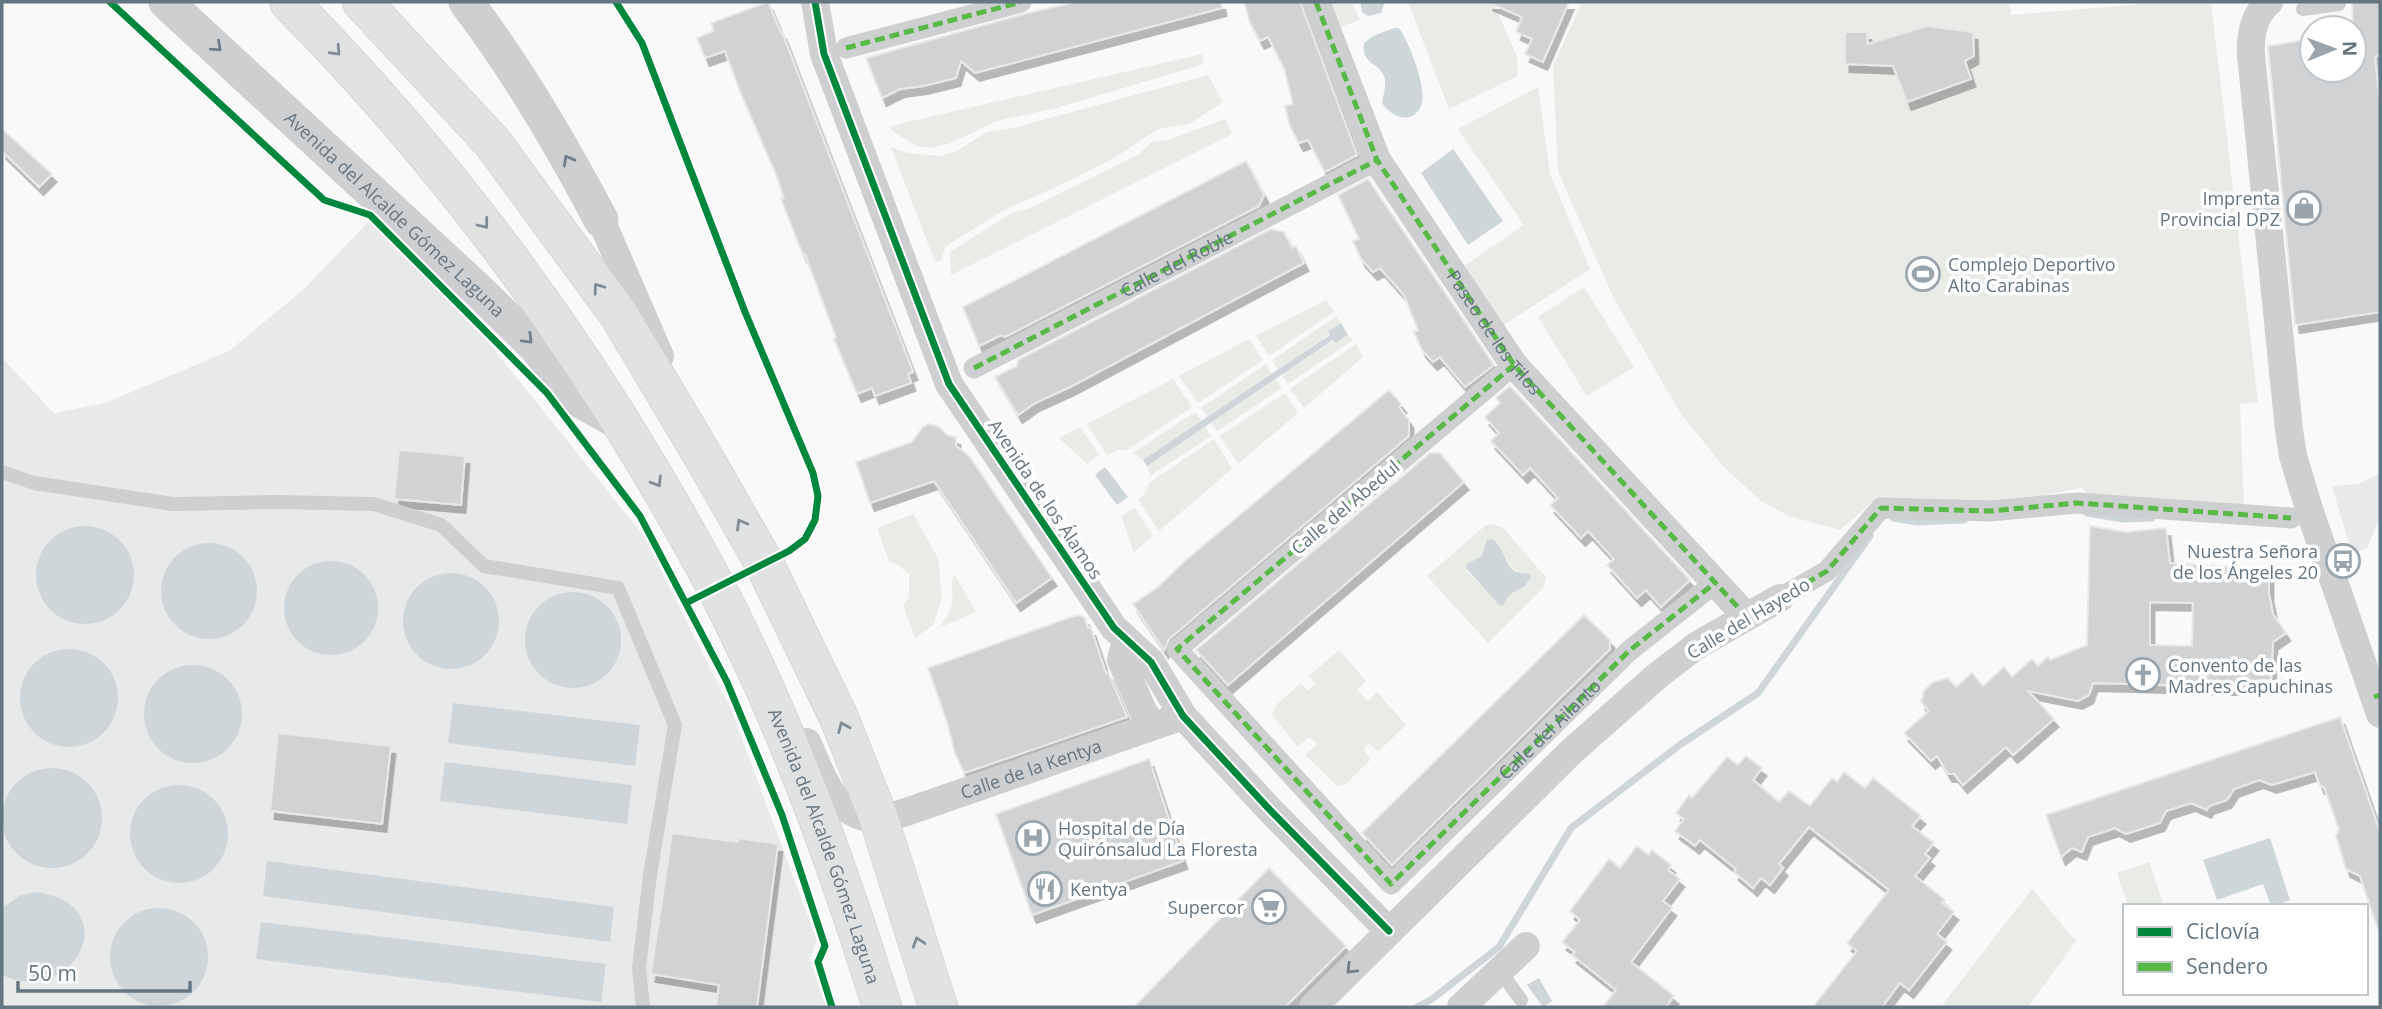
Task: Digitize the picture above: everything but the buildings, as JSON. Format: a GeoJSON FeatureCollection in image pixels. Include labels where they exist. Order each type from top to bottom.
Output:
{"type":"FeatureCollection","features":[{"type":"Feature","properties":{"kind":"main road","name":"Avenida del Alcalde Gómez Laguna"},"geometry":{"type":"LineString","coordinates":[[289,2],[387,107],[470,206],[527,280],[622,424],[694,547],[738,629],[763,685],[830,851],[882,1007]]}},
{"type":"Feature","properties":{"kind":"main road"},"geometry":{"type":"LineString","coordinates":[[362,2],[492,142],[618,315],[703,456],[764,563],[840,720],[879,819],[938,1007]]}},
{"type":"Feature","properties":{"kind":"street","name":"Avenida del Alcalde Gómez Laguna"},"geometry":{"type":"LineString","coordinates":[[166,2],[472,284],[535,346],[581,401],[622,424]]}},
{"type":"Feature","properties":{"kind":"street"},"geometry":{"type":"LineString","coordinates":[[466,2],[505,53],[557,139],[601,220],[703,456]]}},
{"type":"Feature","properties":{"kind":"street","name":"Avenida de los Álamos"},"geometry":{"type":"LineString","coordinates":[[815,2],[824,54],[949,384],[1114,628],[1151,662],[1183,716],[1264,804],[1389,931]]}},
{"type":"Feature","properties":{"kind":"street"},"geometry":{"type":"LineString","coordinates":[[846,48],[1021,2]]}},
{"type":"Feature","properties":{"kind":"street","name":"Paseo de los Tilos"},"geometry":{"type":"LineString","coordinates":[[1316,2],[1377,160],[1514,365],[1746,615]]}},
{"type":"Feature","properties":{"kind":"street"},"geometry":{"type":"LineString","coordinates":[[2269,2],[2254,23],[2250,37],[2293,456],[2310,512],[2378,702]]}},
{"type":"Feature","properties":{"kind":"street","name":"Calle del Roble"},"geometry":{"type":"LineString","coordinates":[[974,368],[1377,160]]}},
{"type":"Feature","properties":{"kind":"street","name":"Calle del Abedul"},"geometry":{"type":"LineString","coordinates":[[1391,884],[1177,649],[1514,365]]}},
{"type":"Feature","properties":{"kind":"street","name":"Calle del Hayedo"},"geometry":{"type":"LineString","coordinates":[[1313,1007],[1614,713],[1696,646],[1746,615],[1828,571],[1881,508],[1990,511],[2077,503],[2291,518]]}},
{"type":"Feature","properties":{"kind":"street","name":"Calle del Ailanto"},"geometry":{"type":"LineString","coordinates":[[1391,884],[1629,651],[1715,583]]}},
{"type":"Feature","properties":{"kind":"street"},"geometry":{"type":"LineString","coordinates":[[1126,640],[1121,660],[1143,711],[1153,726]]}},
{"type":"Feature","properties":{"kind":"street","name":"Avenida del Alcalde Gómez Laguna"},"geometry":{"type":"LineString","coordinates":[[763,685],[788,699],[831,796],[849,810],[879,819]]}},
{"type":"Feature","properties":{"kind":"street","name":"Calle de la Kentya"},"geometry":{"type":"LineString","coordinates":[[879,819],[1183,716]]}},
{"type":"Feature","properties":{"kind":"street"},"geometry":{"type":"LineString","coordinates":[[1461,1007],[1526,946]]}},
{"type":"Feature","properties":{"kind":"lane"},"geometry":{"type":"LineString","coordinates":[[2303,9],[2339,2]]}},
{"type":"Feature","properties":{"kind":"lane"},"geometry":{"type":"LineString","coordinates":[[2,472],[34,483],[173,504],[374,504],[440,525],[484,566],[618,588],[675,725],[648,888],[639,968],[643,1007]]}},
{"type":"Feature","properties":{"kind":"lane"},"geometry":{"type":"LineString","coordinates":[[1500,971],[1521,1000]]}},
{"type":"Feature","properties":{"kind":"shaded area"},"geometry":{"type":"Polygon","coordinates":[[[1327,2],[1352,2],[1360,20],[1337,28],[1327,2]]]}},
{"type":"Feature","properties":{"kind":"shaded area"},"geometry":{"type":"Polygon","coordinates":[[[1360,2],[1385,2],[1381,13],[1368,16],[1362,12],[1360,2]]]}},
{"type":"Feature","properties":{"kind":"shaded area"},"geometry":{"type":"Polygon","coordinates":[[[1408,2],[1493,2],[1517,57],[1518,76],[1449,109],[1408,2]]]}},
{"type":"Feature","properties":{"kind":"shaded area","name":"Complejo Deportivo Alto Carabinas"},"geometry":{"type":"Polygon","coordinates":[[[1582,2],[2009,2],[2011,15],[2168,2],[2211,2],[2258,402],[2240,404],[2244,508],[2091,497],[2082,488],[1998,503],[1963,505],[1877,498],[1840,530],[1789,516],[1762,502],[1723,466],[1681,414],[1613,297],[1558,171],[1553,66],[1582,2]]]}},
{"type":"Feature","properties":{"kind":"shaded area"},"geometry":{"type":"Polygon","coordinates":[[[1399,28],[1408,44],[1422,89],[1421,106],[1407,118],[1391,112],[1382,103],[1385,86],[1383,74],[1364,51],[1364,43],[1373,36],[1399,28]]]}},
{"type":"Feature","properties":{"kind":"shaded area"},"geometry":{"type":"Polygon","coordinates":[[[1202,54],[1204,64],[1056,108],[997,121],[948,144],[930,148],[917,146],[893,132],[890,126],[1202,54]]]}},
{"type":"Feature","properties":{"kind":"shaded area"},"geometry":{"type":"Polygon","coordinates":[[[1208,75],[1223,102],[1189,124],[1158,129],[1114,158],[1002,211],[945,247],[941,261],[935,262],[891,147],[907,153],[940,156],[955,152],[987,132],[1013,128],[1208,75]]]}},
{"type":"Feature","properties":{"kind":"shaded area"},"geometry":{"type":"Polygon","coordinates":[[[1538,87],[1550,174],[1590,269],[1502,326],[1461,268],[1524,225],[1458,129],[1538,87]]]}},
{"type":"Feature","properties":{"kind":"shaded area"},"geometry":{"type":"Polygon","coordinates":[[[1225,119],[1232,134],[951,275],[950,252],[1013,212],[1028,209],[1138,155],[1152,142],[1168,140],[1225,119]]]}},
{"type":"Feature","properties":{"kind":"shaded area"},"geometry":{"type":"Polygon","coordinates":[[[1453,149],[1503,221],[1468,245],[1421,173],[1453,149]]]}},
{"type":"Feature","properties":{"kind":"shaded area"},"geometry":{"type":"Polygon","coordinates":[[[370,220],[473,323],[643,535],[731,709],[817,941],[810,958],[826,1007],[2,1007],[2,358],[54,413],[105,403],[229,351],[303,290],[370,220]]]}},
{"type":"Feature","properties":{"kind":"shaded area"},"geometry":{"type":"Polygon","coordinates":[[[1584,287],[1634,367],[1587,396],[1538,317],[1584,287]]]}},
{"type":"Feature","properties":{"kind":"shaded area"},"geometry":{"type":"Polygon","coordinates":[[[1326,300],[1334,312],[1269,356],[1256,336],[1326,300]]]}},
{"type":"Feature","properties":{"kind":"shaded area"},"geometry":{"type":"Polygon","coordinates":[[[1337,316],[1341,323],[1328,331],[1330,334],[1278,370],[1272,360],[1337,316]]]}},
{"type":"Feature","properties":{"kind":"shaded area"},"geometry":{"type":"Polygon","coordinates":[[[1341,323],[1348,335],[1336,343],[1333,340],[1147,466],[1143,460],[1330,335],[1328,331],[1341,323]]]}},
{"type":"Feature","properties":{"kind":"shaded area"},"geometry":{"type":"Polygon","coordinates":[[[1348,335],[1353,340],[1288,384],[1282,375],[1334,340],[1337,343],[1348,335]]]}},
{"type":"Feature","properties":{"kind":"shaded area"},"geometry":{"type":"Polygon","coordinates":[[[1249,339],[1263,360],[1198,403],[1179,376],[1249,339]]]}},
{"type":"Feature","properties":{"kind":"shaded area"},"geometry":{"type":"Polygon","coordinates":[[[1356,344],[1363,357],[1304,408],[1290,389],[1356,344]]]}},
{"type":"Feature","properties":{"kind":"shaded area"},"geometry":{"type":"Polygon","coordinates":[[[1266,364],[1272,374],[1207,417],[1201,408],[1266,364]]]}},
{"type":"Feature","properties":{"kind":"shaded area"},"geometry":{"type":"Polygon","coordinates":[[[1173,379],[1192,407],[1127,450],[1118,450],[1107,455],[1087,424],[1173,379]]]}},
{"type":"Feature","properties":{"kind":"shaded area"},"geometry":{"type":"Polygon","coordinates":[[[1276,379],[1282,388],[1217,431],[1211,423],[1276,379]]]}},
{"type":"Feature","properties":{"kind":"shaded area"},"geometry":{"type":"Polygon","coordinates":[[[1285,393],[1298,413],[1238,464],[1220,436],[1285,393]]]}},
{"type":"Feature","properties":{"kind":"shaded area"},"geometry":{"type":"Polygon","coordinates":[[[1195,412],[1202,421],[1143,460],[1133,453],[1195,412]]]}},
{"type":"Feature","properties":{"kind":"shaded area"},"geometry":{"type":"Polygon","coordinates":[[[1080,427],[1099,455],[1087,464],[1059,438],[1080,427]]]}},
{"type":"Feature","properties":{"kind":"shaded area"},"geometry":{"type":"Polygon","coordinates":[[[1205,427],[1211,436],[1150,476],[1147,466],[1205,427]]]}},
{"type":"Feature","properties":{"kind":"shaded area"},"geometry":{"type":"Polygon","coordinates":[[[1214,439],[1232,469],[1159,531],[1138,500],[1146,492],[1149,483],[1214,439]]]}},
{"type":"Feature","properties":{"kind":"shaded area"},"geometry":{"type":"Polygon","coordinates":[[[1105,467],[1128,497],[1117,505],[1095,475],[1105,467]]]}},
{"type":"Feature","properties":{"kind":"shaded area"},"geometry":{"type":"Polygon","coordinates":[[[2380,473],[2380,518],[2367,548],[2352,554],[2332,486],[2358,484],[2380,473]]]}},
{"type":"Feature","properties":{"kind":"shaded area"},"geometry":{"type":"Polygon","coordinates":[[[1135,508],[1153,536],[1134,552],[1121,516],[1135,508]]]}},
{"type":"Feature","properties":{"kind":"shaded area"},"geometry":{"type":"Polygon","coordinates":[[[913,514],[938,558],[942,599],[933,625],[915,638],[903,605],[909,598],[909,574],[889,561],[877,528],[913,514]]]}},
{"type":"Feature","properties":{"kind":"shaded area"},"geometry":{"type":"Polygon","coordinates":[[[1486,525],[1503,528],[1546,577],[1543,588],[1488,643],[1427,576],[1486,525]],[[1497,541],[1485,547],[1482,556],[1467,564],[1467,571],[1501,606],[1509,595],[1525,586],[1526,573],[1511,566],[1497,541]]]}},
{"type":"Feature","properties":{"kind":"shaded area"},"geometry":{"type":"Polygon","coordinates":[[[85,526],[104,530],[120,540],[130,556],[134,575],[130,594],[120,610],[104,620],[85,624],[66,620],[50,610],[40,594],[36,575],[40,556],[50,540],[66,530],[85,526]]]}},
{"type":"Feature","properties":{"kind":"shaded area"},"geometry":{"type":"Polygon","coordinates":[[[1492,539],[1513,569],[1531,577],[1525,586],[1509,595],[1503,606],[1498,604],[1466,568],[1467,564],[1482,556],[1487,540],[1492,539]]]}},
{"type":"Feature","properties":{"kind":"shaded area"},"geometry":{"type":"Polygon","coordinates":[[[209,543],[227,547],[243,557],[253,573],[257,591],[253,609],[243,625],[227,635],[209,639],[191,635],[175,625],[165,609],[161,591],[165,573],[175,557],[191,547],[209,543]]]}},
{"type":"Feature","properties":{"kind":"shaded area"},"geometry":{"type":"Polygon","coordinates":[[[331,561],[349,565],[364,575],[374,590],[378,608],[374,626],[364,641],[349,651],[331,655],[313,651],[298,641],[288,626],[284,608],[288,590],[298,575],[313,565],[331,561]]]}},
{"type":"Feature","properties":{"kind":"shaded area"},"geometry":{"type":"Polygon","coordinates":[[[451,573],[469,577],[485,587],[495,603],[499,621],[495,639],[485,655],[469,665],[451,669],[433,665],[417,655],[407,639],[403,621],[407,603],[417,587],[433,577],[451,573]]]}},
{"type":"Feature","properties":{"kind":"shaded area"},"geometry":{"type":"Polygon","coordinates":[[[954,574],[976,612],[939,628],[951,606],[954,574]]]}},
{"type":"Feature","properties":{"kind":"shaded area"},"geometry":{"type":"Polygon","coordinates":[[[573,592],[591,595],[607,606],[618,622],[621,640],[618,658],[607,674],[591,685],[573,688],[555,685],[539,674],[528,658],[525,640],[528,622],[539,606],[555,595],[573,592]]]}},
{"type":"Feature","properties":{"kind":"shaded area"},"geometry":{"type":"Polygon","coordinates":[[[69,649],[88,653],[103,664],[114,679],[118,698],[114,717],[103,732],[88,743],[69,747],[50,743],[35,732],[24,717],[20,698],[24,679],[35,664],[50,653],[69,649]]]}},
{"type":"Feature","properties":{"kind":"shaded area"},"geometry":{"type":"Polygon","coordinates":[[[1339,650],[1366,681],[1357,690],[1368,701],[1377,692],[1406,725],[1378,752],[1369,743],[1363,750],[1371,759],[1346,784],[1337,786],[1305,755],[1317,744],[1309,737],[1298,747],[1272,715],[1275,706],[1301,683],[1308,690],[1316,684],[1309,676],[1339,650]]]}},
{"type":"Feature","properties":{"kind":"shaded area"},"geometry":{"type":"Polygon","coordinates":[[[193,665],[212,669],[227,680],[238,695],[242,714],[238,733],[227,748],[212,759],[193,763],[174,759],[159,748],[148,733],[144,714],[148,695],[159,680],[174,669],[193,665]]]}},
{"type":"Feature","properties":{"kind":"shaded area"},"geometry":{"type":"Polygon","coordinates":[[[453,703],[640,725],[635,766],[448,743],[453,703]]]}},
{"type":"Feature","properties":{"kind":"shaded area"},"geometry":{"type":"Polygon","coordinates":[[[445,762],[632,785],[627,824],[440,801],[445,762]]]}},
{"type":"Feature","properties":{"kind":"shaded area"},"geometry":{"type":"Polygon","coordinates":[[[52,768],[71,772],[87,783],[98,799],[102,818],[98,837],[87,853],[71,864],[52,868],[33,864],[17,853],[6,837],[2,818],[6,799],[17,783],[33,772],[52,768]]]}},
{"type":"Feature","properties":{"kind":"shaded area"},"geometry":{"type":"Polygon","coordinates":[[[179,785],[198,789],[213,800],[224,815],[228,834],[224,853],[213,868],[198,879],[179,883],[160,879],[145,868],[134,853],[130,834],[134,815],[145,800],[160,789],[179,785]]]}},
{"type":"Feature","properties":{"kind":"shaded area"},"geometry":{"type":"Polygon","coordinates":[[[2270,838],[2290,900],[2270,904],[2263,884],[2217,900],[2203,860],[2270,838]]]}},
{"type":"Feature","properties":{"kind":"shaded area"},"geometry":{"type":"Polygon","coordinates":[[[267,861],[614,907],[610,942],[263,896],[267,861]]]}},
{"type":"Feature","properties":{"kind":"shaded area"},"geometry":{"type":"Polygon","coordinates":[[[2149,862],[2163,904],[2127,904],[2117,873],[2149,862]]]}},
{"type":"Feature","properties":{"kind":"shaded area"},"geometry":{"type":"Polygon","coordinates":[[[2032,889],[2076,941],[2028,1007],[1947,1007],[1943,1004],[2032,889]]]}},
{"type":"Feature","properties":{"kind":"shaded area"},"geometry":{"type":"Polygon","coordinates":[[[34,892],[62,900],[79,914],[85,931],[81,950],[70,966],[52,978],[29,982],[2,975],[2,908],[19,896],[34,892]]]}},
{"type":"Feature","properties":{"kind":"shaded area"},"geometry":{"type":"Polygon","coordinates":[[[159,908],[178,912],[194,922],[204,938],[208,957],[204,976],[194,992],[178,1002],[159,1006],[140,1002],[124,992],[114,976],[110,957],[114,938],[124,922],[140,912],[159,908]]]}},
{"type":"Feature","properties":{"kind":"shaded area"},"geometry":{"type":"Polygon","coordinates":[[[261,922],[606,964],[601,1002],[256,959],[261,922]]]}},
{"type":"Feature","properties":{"kind":"shaded area"},"geometry":{"type":"Polygon","coordinates":[[[1539,978],[1552,1001],[1543,1007],[1527,985],[1539,978]]]}},
{"type":"Feature","properties":{"kind":"waterway"},"geometry":{"type":"LineString","coordinates":[[2087,513],[2123,519],[2152,518]]}},
{"type":"Feature","properties":{"kind":"waterway"},"geometry":{"type":"LineString","coordinates":[[1893,518],[1917,522],[1964,520]]}},
{"type":"Feature","properties":{"kind":"waterway"},"geometry":{"type":"LineString","coordinates":[[1417,1007],[1432,999],[1499,947],[1571,828],[1681,744],[1758,693],[1870,536]]}},
{"type":"Feature","properties":{"kind":"marked path"},"geometry":{"type":"LineString","coordinates":[[846,48],[1021,2]]}},
{"type":"Feature","properties":{"kind":"marked path"},"geometry":{"type":"LineString","coordinates":[[1316,2],[1377,160],[1514,365],[1746,616]]}},
{"type":"Feature","properties":{"kind":"marked path"},"geometry":{"type":"LineString","coordinates":[[974,368],[1377,160]]}},
{"type":"Feature","properties":{"kind":"marked path"},"geometry":{"type":"LineString","coordinates":[[1514,365],[1177,649],[1391,884],[1629,651],[1715,583]]}},
{"type":"Feature","properties":{"kind":"marked path"},"geometry":{"type":"LineString","coordinates":[[1780,598],[1827,571],[1881,508],[1990,511],[2077,503],[2291,518]]}},
{"type":"Feature","properties":{"kind":"marked path"},"geometry":{"type":"LineString","coordinates":[[2374,697],[2380,695]]}},
{"type":"Feature","properties":{"kind":"cycle path"},"geometry":{"type":"LineString","coordinates":[[110,2],[324,200],[370,215],[547,393],[640,516],[727,682],[782,815],[825,946],[818,962],[832,1007]]}},
{"type":"Feature","properties":{"kind":"cycle path"},"geometry":{"type":"LineString","coordinates":[[616,2],[642,43],[745,312],[813,473],[818,496],[815,520],[805,539],[789,551],[686,603]]}},
{"type":"Feature","properties":{"kind":"cycle path"},"geometry":{"type":"LineString","coordinates":[[815,2],[824,54],[949,384],[1114,628],[1151,662],[1183,716],[1270,810],[1389,931]]}},
{"type":"Feature","properties":{"kind":"place","name":"Imprenta Provincial DPZ"},"geometry":{"type":"Point","coordinates":[2304,208]}},
{"type":"Feature","properties":{"kind":"place","name":"Complejo Deportivo Alto Carabinas"},"geometry":{"type":"Point","coordinates":[1923,274]}},
{"type":"Feature","properties":{"kind":"place","name":"Nuestra Señora de los Ángeles 20"},"geometry":{"type":"Point","coordinates":[2343,561]}},
{"type":"Feature","properties":{"kind":"place","name":"Convento de las Madres Capuchinas"},"geometry":{"type":"Point","coordinates":[2143,675]}},
{"type":"Feature","properties":{"kind":"place","name":"Hospital de Día Quirónsalud La Floresta"},"geometry":{"type":"Point","coordinates":[1033,838]}},
{"type":"Feature","properties":{"kind":"place","name":"Kentya"},"geometry":{"type":"Point","coordinates":[1045,889]}},
{"type":"Feature","properties":{"kind":"place","name":"Supercor"},"geometry":{"type":"Point","coordinates":[1269,907]}}]}
